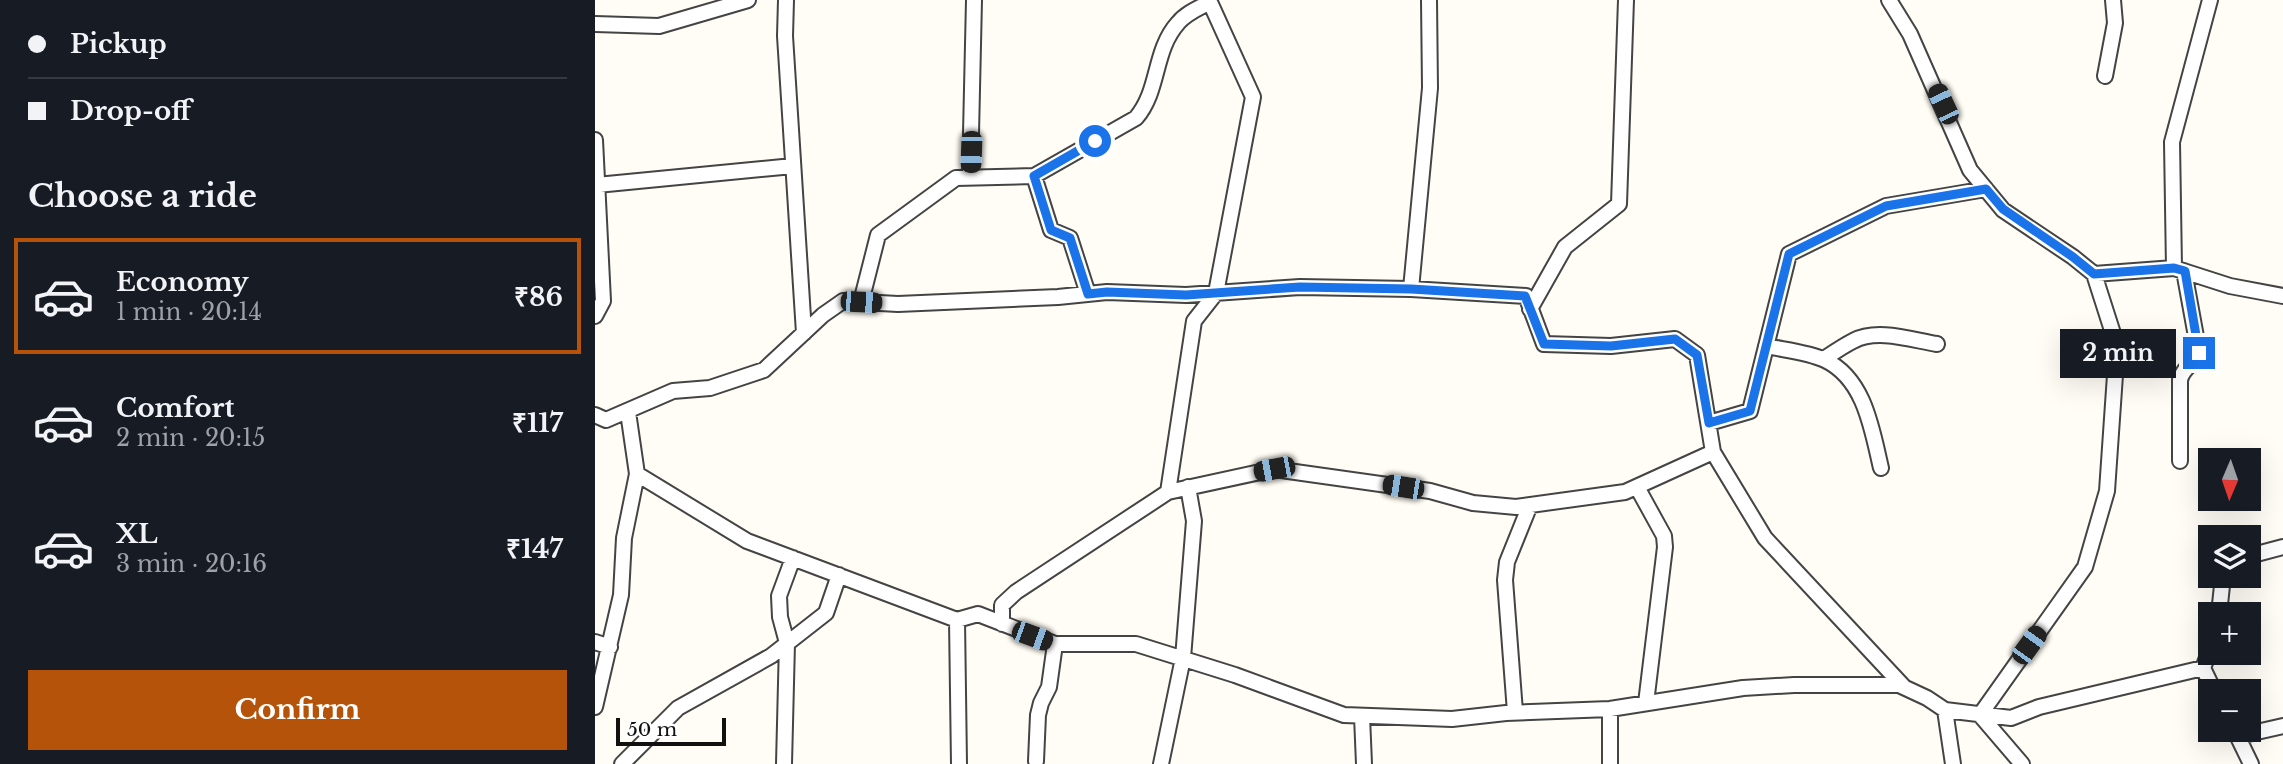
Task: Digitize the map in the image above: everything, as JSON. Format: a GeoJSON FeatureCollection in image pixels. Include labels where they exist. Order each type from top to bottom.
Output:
{"type":"FeatureCollection","features":[{"type":"Feature","properties":{"kind":"street"},"geometry":{"type":"LineString","coordinates":[[595,24],[659,26],[748,0]]}},
{"type":"Feature","properties":{"kind":"street"},"geometry":{"type":"LineString","coordinates":[[786,0],[785,36],[804,333]]}},
{"type":"Feature","properties":{"kind":"street"},"geometry":{"type":"LineString","coordinates":[[970,178],[974,0]]}},
{"type":"Feature","properties":{"kind":"street"},"geometry":{"type":"LineString","coordinates":[[1411,289],[1430,88],[1429,0]]}},
{"type":"Feature","properties":{"kind":"street"},"geometry":{"type":"LineString","coordinates":[[1531,309],[1565,247],[1619,204],[1626,0]]}},
{"type":"Feature","properties":{"kind":"street"},"geometry":{"type":"LineString","coordinates":[[1889,0],[1910,34],[1970,170],[2003,209],[2094,274],[2117,346],[2107,491],[2085,568],[1980,715]]}},
{"type":"Feature","properties":{"kind":"street"},"geometry":{"type":"LineString","coordinates":[[2105,76],[2115,23],[2113,0]]}},
{"type":"Feature","properties":{"kind":"street"},"geometry":{"type":"LineString","coordinates":[[2180,461],[2181,372],[2197,359],[2199,353],[2179,269],[2172,142],[2210,0]]}},
{"type":"Feature","properties":{"kind":"street"},"geometry":{"type":"LineString","coordinates":[[861,302],[879,235],[956,178],[1034,176],[1136,118],[1146,106],[1169,36],[1186,16],[1210,1],[1253,97],[1216,293],[1194,321],[1168,492]]}},
{"type":"Feature","properties":{"kind":"street"},"geometry":{"type":"LineString","coordinates":[[595,140],[603,301],[595,316]]}},
{"type":"Feature","properties":{"kind":"street"},"geometry":{"type":"LineString","coordinates":[[597,185],[793,166]]}},
{"type":"Feature","properties":{"kind":"street"},"geometry":{"type":"LineString","coordinates":[[1034,176],[1051,230],[1070,238],[1088,294]]}},
{"type":"Feature","properties":{"kind":"street"},"geometry":{"type":"LineString","coordinates":[[1709,423],[1750,411],[1789,254],[1886,206],[1986,189]]}},
{"type":"Feature","properties":{"kind":"street"},"geometry":{"type":"LineString","coordinates":[[2094,274],[2179,269],[2230,286],[2283,296]]}},
{"type":"Feature","properties":{"kind":"street"},"geometry":{"type":"LineString","coordinates":[[595,415],[605,420],[673,391],[710,388],[764,370],[843,301],[924,303],[1107,292],[1186,295],[1300,287],[1411,289],[1525,296],[1544,344],[1611,346],[1675,339],[1697,355],[1713,452],[1765,538],[1904,687]]}},
{"type":"Feature","properties":{"kind":"street"},"geometry":{"type":"LineString","coordinates":[[1823,359],[1855,339],[1870,336],[1889,336],[1937,344]]}},
{"type":"Feature","properties":{"kind":"street"},"geometry":{"type":"LineString","coordinates":[[1766,345],[1823,359],[1836,367],[1866,405],[1881,468]]}},
{"type":"Feature","properties":{"kind":"street"},"geometry":{"type":"LineString","coordinates":[[595,707],[621,595],[624,538],[638,474],[628,412]]}},
{"type":"Feature","properties":{"kind":"street"},"geometry":{"type":"LineString","coordinates":[[1002,624],[1004,601],[1168,492],[1188,487],[1274,469],[1430,491],[1473,503],[1516,507],[1625,492],[1713,452]]}},
{"type":"Feature","properties":{"kind":"street"},"geometry":{"type":"LineString","coordinates":[[638,474],[747,541],[957,620],[978,614],[1055,645],[1136,644],[1344,715],[1452,719],[1515,712],[1611,709],[1743,688],[1899,685],[1945,710],[2011,718],[2039,708],[2203,668]]}},
{"type":"Feature","properties":{"kind":"street"},"geometry":{"type":"LineString","coordinates":[[1161,764],[1183,658],[1194,521],[1188,487]]}},
{"type":"Feature","properties":{"kind":"street"},"geometry":{"type":"LineString","coordinates":[[1637,487],[1664,536],[1665,547],[1646,703]]}},
{"type":"Feature","properties":{"kind":"street"},"geometry":{"type":"LineString","coordinates":[[1515,712],[1505,580],[1507,562],[1530,505]]}},
{"type":"Feature","properties":{"kind":"street"},"geometry":{"type":"LineString","coordinates":[[2261,553],[2283,547]]}},
{"type":"Feature","properties":{"kind":"street"},"geometry":{"type":"LineString","coordinates":[[784,764],[787,643],[780,617],[779,596],[793,558]]}},
{"type":"Feature","properties":{"kind":"street"},"geometry":{"type":"LineString","coordinates":[[622,764],[678,708],[771,656],[826,613],[839,575]]}},
{"type":"Feature","properties":{"kind":"street"},"geometry":{"type":"LineString","coordinates":[[957,620],[959,764]]}},
{"type":"Feature","properties":{"kind":"street"},"geometry":{"type":"LineString","coordinates":[[595,642],[610,647]]}},
{"type":"Feature","properties":{"kind":"street"},"geometry":{"type":"LineString","coordinates":[[1036,761],[1038,715],[1049,687],[1055,645]]}},
{"type":"Feature","properties":{"kind":"street"},"geometry":{"type":"LineString","coordinates":[[2204,665],[2208,679]]}},
{"type":"Feature","properties":{"kind":"street"},"geometry":{"type":"LineString","coordinates":[[1610,764],[1611,709]]}},
{"type":"Feature","properties":{"kind":"street"},"geometry":{"type":"LineString","coordinates":[[1945,710],[1953,764]]}},
{"type":"Feature","properties":{"kind":"street"},"geometry":{"type":"LineString","coordinates":[[1980,715],[2021,764]]}},
{"type":"Feature","properties":{"kind":"street"},"geometry":{"type":"LineString","coordinates":[[1361,716],[1364,764]]}},
{"type":"Feature","properties":{"kind":"street"},"geometry":{"type":"LineString","coordinates":[[2261,729],[2283,726]]}},
{"type":"Feature","properties":{"kind":"street"},"geometry":{"type":"LineString","coordinates":[[2241,742],[2251,764]]}},
{"type":"Feature","properties":{"kind":"route"},"geometry":{"type":"LineString","coordinates":[[1095,141],[1034,176],[1051,230],[1070,238],[1088,294],[1107,292],[1186,295],[1300,287],[1411,289],[1525,296],[1544,344],[1611,346],[1675,339],[1697,355],[1709,423],[1750,411],[1789,254],[1886,206],[1986,189],[2003,209],[2094,274],[2174,268],[2185,271],[2199,353]]}}]}
